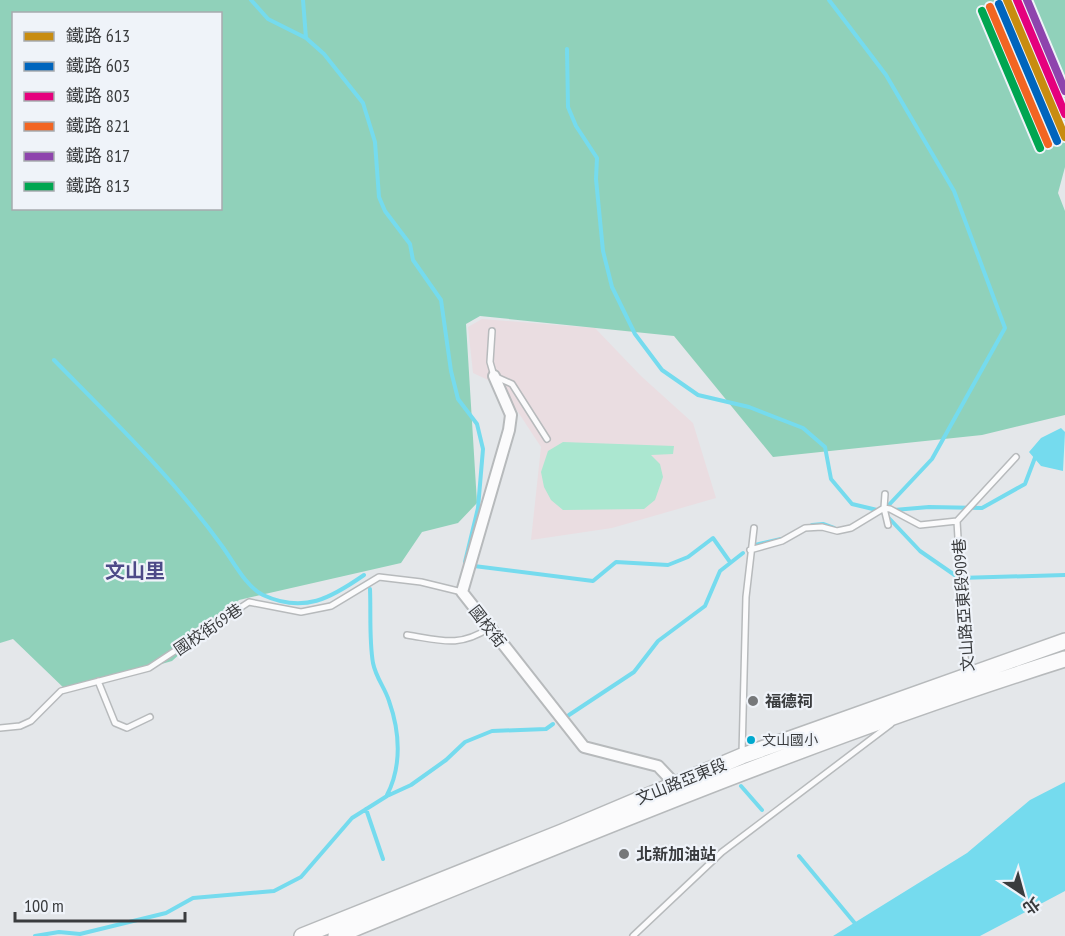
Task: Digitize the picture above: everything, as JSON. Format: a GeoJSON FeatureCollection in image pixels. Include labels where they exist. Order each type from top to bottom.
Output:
{"type":"FeatureCollection","features":[{"type":"Feature","properties":{"kind":"main road","name":"文山路亞東段"},"geometry":{"type":"LineString","coordinates":[[745,763],[906,712],[968,682],[1065,641]]}},
{"type":"Feature","properties":{"kind":"main road","name":"文山路亞東段"},"geometry":{"type":"LineString","coordinates":[[336,936],[676,789],[968,682],[1065,659]]}},
{"type":"Feature","properties":{"kind":"main road","name":"文山路亞東段"},"geometry":{"type":"LineString","coordinates":[[302,936],[575,833]]}},
{"type":"Feature","properties":{"kind":"street","name":"國校街"},"geometry":{"type":"LineString","coordinates":[[494,376],[510,415],[509,430],[462,592],[585,747],[658,766],[676,789]]}},
{"type":"Feature","properties":{"kind":"lane"},"geometry":{"type":"LineString","coordinates":[[492,331],[490,362],[494,376],[512,384],[547,439]]}},
{"type":"Feature","properties":{"kind":"lane"},"geometry":{"type":"LineString","coordinates":[[750,550],[782,540],[805,528],[822,527],[837,531],[851,528],[884,508],[920,525],[957,521],[1016,457]]}},
{"type":"Feature","properties":{"kind":"lane"},"geometry":{"type":"LineString","coordinates":[[885,494],[884,508],[888,525]]}},
{"type":"Feature","properties":{"kind":"lane","name":"文山路亞東段909巷"},"geometry":{"type":"LineString","coordinates":[[957,521],[968,682]]}},
{"type":"Feature","properties":{"kind":"lane"},"geometry":{"type":"LineString","coordinates":[[745,763],[746,597],[754,528]]}},
{"type":"Feature","properties":{"kind":"lane","name":"國校街69巷"},"geometry":{"type":"LineString","coordinates":[[0,728],[20,726],[31,721],[61,690],[149,668],[249,602],[301,612],[331,606],[378,577],[421,582],[462,592]]}},
{"type":"Feature","properties":{"kind":"lane"},"geometry":{"type":"LineString","coordinates":[[407,635],[450,642],[474,638],[489,628]]}},
{"type":"Feature","properties":{"kind":"lane"},"geometry":{"type":"LineString","coordinates":[[98,681],[115,723],[127,728],[150,717]]}},
{"type":"Feature","properties":{"kind":"lane"},"geometry":{"type":"LineString","coordinates":[[633,936],[722,852],[906,712]]}},
{"type":"Feature","properties":{"kind":"shaded area"},"geometry":{"type":"Polygon","coordinates":[[[482,319],[595,328],[641,376],[693,423],[716,498],[612,528],[531,540],[541,447],[501,386],[473,373],[468,327],[482,319]]]}},
{"type":"Feature","properties":{"kind":"green space"},"geometry":{"type":"Polygon","coordinates":[[[0,0],[1065,0],[1065,167],[1058,193],[1065,211],[1065,415],[982,435],[773,457],[674,336],[480,316],[466,324],[477,503],[458,523],[422,532],[401,563],[239,600],[172,661],[67,691],[13,639],[0,643],[0,0]]]}},
{"type":"Feature","properties":{"kind":"green space"},"geometry":{"type":"Polygon","coordinates":[[[563,442],[674,446],[673,454],[651,455],[660,464],[663,477],[655,500],[644,509],[563,510],[551,500],[544,487],[541,472],[548,451],[563,442]]]}},
{"type":"Feature","properties":{"kind":"water"},"geometry":{"type":"Polygon","coordinates":[[[1061,428],[1065,432],[1063,471],[1041,466],[1029,452],[1041,438],[1061,428]]]}},
{"type":"Feature","properties":{"kind":"water"},"geometry":{"type":"Polygon","coordinates":[[[1065,782],[1065,891],[980,936],[833,936],[967,853],[1030,800],[1065,782]]]}},
{"type":"Feature","properties":{"kind":"waterway"},"geometry":{"type":"LineString","coordinates":[[251,0],[268,19],[306,38],[324,54],[363,103],[375,142],[379,197],[385,211],[410,244],[413,260],[441,300],[451,371],[458,399],[477,424],[483,449],[478,508],[465,562]]}},
{"type":"Feature","properties":{"kind":"waterway"},"geometry":{"type":"LineString","coordinates":[[303,0],[306,38]]}},
{"type":"Feature","properties":{"kind":"waterway"},"geometry":{"type":"LineString","coordinates":[[829,0],[886,75],[954,191],[1005,328],[932,459],[885,509]]}},
{"type":"Feature","properties":{"kind":"waterway"},"geometry":{"type":"LineString","coordinates":[[567,49],[568,107],[576,126],[597,158],[596,179],[603,251],[612,287],[635,334],[662,370],[698,395],[749,407],[803,428],[825,447],[831,479],[852,504],[877,510]]}},
{"type":"Feature","properties":{"kind":"waterway"},"geometry":{"type":"LineString","coordinates":[[54,360],[163,473],[203,521],[245,580],[257,591],[278,601],[304,603],[328,596],[364,575]]}},
{"type":"Feature","properties":{"kind":"waterway"},"geometry":{"type":"LineString","coordinates":[[894,510],[929,507],[982,508],[1025,484],[1036,455]]}},
{"type":"Feature","properties":{"kind":"waterway"},"geometry":{"type":"LineString","coordinates":[[886,515],[920,551],[959,578],[1065,575]]}},
{"type":"Feature","properties":{"kind":"waterway"},"geometry":{"type":"LineString","coordinates":[[812,525],[823,524],[834,528]]}},
{"type":"Feature","properties":{"kind":"waterway"},"geometry":{"type":"LineString","coordinates":[[474,566],[593,581],[616,562],[668,565],[688,557],[713,538],[730,562]]}},
{"type":"Feature","properties":{"kind":"waterway"},"geometry":{"type":"LineString","coordinates":[[755,545],[781,539]]}},
{"type":"Feature","properties":{"kind":"waterway"},"geometry":{"type":"LineString","coordinates":[[569,715],[634,672],[658,641],[705,606],[720,571],[743,553]]}},
{"type":"Feature","properties":{"kind":"waterway"},"geometry":{"type":"LineString","coordinates":[[370,589],[373,663],[393,713],[398,749],[395,772],[387,795]]}},
{"type":"Feature","properties":{"kind":"waterway"},"geometry":{"type":"LineString","coordinates":[[35,936],[59,932],[80,934],[166,913],[193,898],[274,891],[301,877],[352,818],[387,796],[411,785],[446,760],[465,742],[492,731],[546,729],[553,724]]}},
{"type":"Feature","properties":{"kind":"waterway"},"geometry":{"type":"LineString","coordinates":[[741,786],[762,810]]}},
{"type":"Feature","properties":{"kind":"waterway"},"geometry":{"type":"LineString","coordinates":[[366,809],[383,859]]}},
{"type":"Feature","properties":{"kind":"waterway"},"geometry":{"type":"LineString","coordinates":[[799,856],[858,927]]}},
{"type":"Feature","properties":{"kind":"rail line","name":"613"},"geometry":{"type":"LineString","coordinates":[[1007,0],[1065,137]]}},
{"type":"Feature","properties":{"kind":"rail line","name":"803"},"geometry":{"type":"LineString","coordinates":[[1017,0],[1065,114]]}},
{"type":"Feature","properties":{"kind":"rail line","name":"817"},"geometry":{"type":"LineString","coordinates":[[1027,0],[1065,91]]}},
{"type":"Feature","properties":{"kind":"rail line","name":"603"},"geometry":{"type":"LineString","coordinates":[[999,4],[1057,141]]}},
{"type":"Feature","properties":{"kind":"rail line","name":"821"},"geometry":{"type":"LineString","coordinates":[[990,7],[1048,144]]}},
{"type":"Feature","properties":{"kind":"rail line","name":"813"},"geometry":{"type":"LineString","coordinates":[[982,11],[1040,148]]}},
{"type":"Feature","properties":{"kind":"place","name":"福德祠"},"geometry":{"type":"Point","coordinates":[753,701]}},
{"type":"Feature","properties":{"kind":"place","name":"文山國小"},"geometry":{"type":"Point","coordinates":[751,740]}},
{"type":"Feature","properties":{"kind":"place","name":"北新加油站"},"geometry":{"type":"Point","coordinates":[624,854]}},
{"type":"Feature","properties":{"kind":"district","name":"文山里"},"geometry":{"type":"Point","coordinates":[135,571]}}]}
